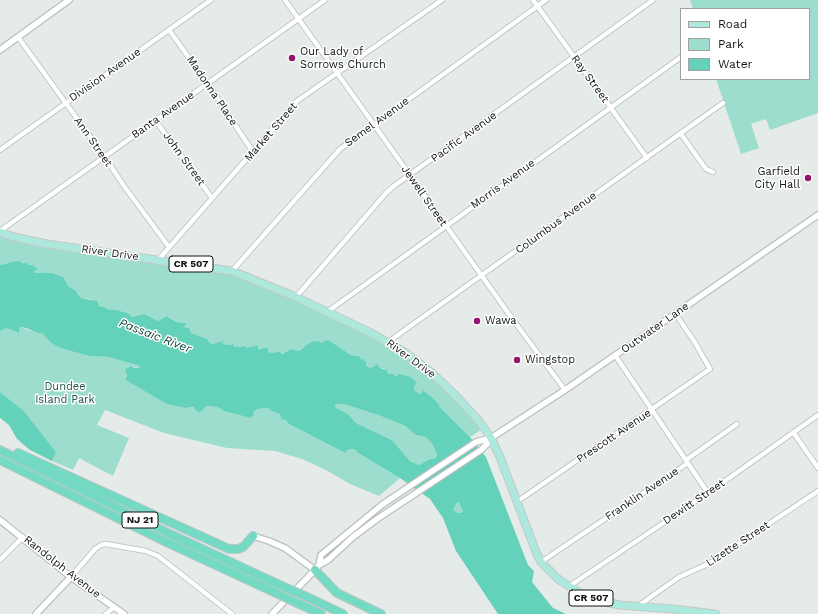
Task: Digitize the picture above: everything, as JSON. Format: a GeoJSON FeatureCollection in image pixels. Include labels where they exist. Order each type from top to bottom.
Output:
{"type":"FeatureCollection","features":[{"type":"Feature","properties":{"kind":"highway"},"geometry":{"type":"LineString","coordinates":[[0,445],[228,549],[238,549],[243,547],[253,536]]}},
{"type":"Feature","properties":{"kind":"highway","name":"NJ 21"},"geometry":{"type":"LineString","coordinates":[[0,450],[161,530],[343,614]]}},
{"type":"Feature","properties":{"kind":"highway","name":"NJ 21"},"geometry":{"type":"LineString","coordinates":[[0,460],[157,538],[321,614]]}},
{"type":"Feature","properties":{"kind":"highway"},"geometry":{"type":"LineString","coordinates":[[317,567],[337,593],[381,614]]}},
{"type":"Feature","properties":{"kind":"main road","name":"River Drive"},"geometry":{"type":"LineString","coordinates":[[0,232],[14,237],[47,244],[232,271],[296,297],[388,342],[412,358],[444,384],[479,421],[500,457],[518,501],[531,540],[541,562],[568,587],[597,600],[620,605],[716,614]]}},
{"type":"Feature","properties":{"kind":"street"},"geometry":{"type":"LineString","coordinates":[[0,50],[70,0]]}},
{"type":"Feature","properties":{"kind":"street","name":"Division Avenue"},"geometry":{"type":"LineString","coordinates":[[0,150],[211,0]]}},
{"type":"Feature","properties":{"kind":"street","name":"Jewell Street"},"geometry":{"type":"LineString","coordinates":[[285,0],[445,225],[565,390]]}},
{"type":"Feature","properties":{"kind":"street","name":"Banta Avenue"},"geometry":{"type":"LineString","coordinates":[[0,232],[104,156],[325,0]]}},
{"type":"Feature","properties":{"kind":"street","name":"Market Street"},"geometry":{"type":"LineString","coordinates":[[159,260],[297,101],[442,0]]}},
{"type":"Feature","properties":{"kind":"street","name":"Ray Street"},"geometry":{"type":"LineString","coordinates":[[533,0],[647,158]]}},
{"type":"Feature","properties":{"kind":"street","name":"Semel Avenue"},"geometry":{"type":"LineString","coordinates":[[232,271],[340,149],[546,0]]}},
{"type":"Feature","properties":{"kind":"street","name":"Pacific Avenue"},"geometry":{"type":"LineString","coordinates":[[296,297],[386,193],[653,0]]}},
{"type":"Feature","properties":{"kind":"street","name":"Madonna Place"},"geometry":{"type":"LineString","coordinates":[[169,30],[208,84],[253,152]]}},
{"type":"Feature","properties":{"kind":"street","name":"Ann Street"},"geometry":{"type":"LineString","coordinates":[[18,37],[169,247]]}},
{"type":"Feature","properties":{"kind":"street","name":"Morris Avenue"},"geometry":{"type":"LineString","coordinates":[[326,312],[445,225],[680,58]]}},
{"type":"Feature","properties":{"kind":"street","name":"Columbus Avenue"},"geometry":{"type":"LineString","coordinates":[[388,342],[723,104]]}},
{"type":"Feature","properties":{"kind":"street","name":"John Street"},"geometry":{"type":"LineString","coordinates":[[155,120],[212,198]]}},
{"type":"Feature","properties":{"kind":"street"},"geometry":{"type":"LineString","coordinates":[[680,134],[706,168],[713,172]]}},
{"type":"Feature","properties":{"kind":"street","name":"Outwater Lane"},"geometry":{"type":"LineString","coordinates":[[317,567],[321,555],[372,512],[476,442],[490,438],[565,390],[818,215]]}},
{"type":"Feature","properties":{"kind":"street","name":"Prescott Avenue"},"geometry":{"type":"LineString","coordinates":[[518,501],[710,369],[694,341],[675,313]]}},
{"type":"Feature","properties":{"kind":"street"},"geometry":{"type":"LineString","coordinates":[[615,355],[708,492]]}},
{"type":"Feature","properties":{"kind":"street","name":"Dewitt Street"},"geometry":{"type":"LineString","coordinates":[[568,587],[818,415]]}},
{"type":"Feature","properties":{"kind":"street","name":"Franklin Avenue"},"geometry":{"type":"LineString","coordinates":[[541,562],[687,462],[737,424]]}},
{"type":"Feature","properties":{"kind":"street"},"geometry":{"type":"LineString","coordinates":[[794,432],[818,468]]}},
{"type":"Feature","properties":{"kind":"street","name":"Outwater Lane"},"geometry":{"type":"LineString","coordinates":[[317,567],[328,560],[362,530],[481,450],[488,443],[490,438]]}},
{"type":"Feature","properties":{"kind":"street","name":"Lizette Street"},"geometry":{"type":"LineString","coordinates":[[637,606],[679,577],[710,563],[818,491]]}},
{"type":"Feature","properties":{"kind":"street","name":"Randolph Avenue"},"geometry":{"type":"LineString","coordinates":[[0,520],[71,577],[124,614]]}},
{"type":"Feature","properties":{"kind":"street"},"geometry":{"type":"LineString","coordinates":[[253,536],[285,548],[317,567],[272,614]]}},
{"type":"Feature","properties":{"kind":"street"},"geometry":{"type":"LineString","coordinates":[[0,560],[23,537]]}},
{"type":"Feature","properties":{"kind":"street"},"geometry":{"type":"LineString","coordinates":[[36,614],[95,549],[106,544],[146,551],[158,556],[232,614]]}},
{"type":"Feature","properties":{"kind":"street"},"geometry":{"type":"LineString","coordinates":[[106,614],[114,607],[118,614]]}},
{"type":"Feature","properties":{"kind":"green space"},"geometry":{"type":"Polygon","coordinates":[[[690,0],[818,0],[818,113],[770,130],[766,119],[751,124],[759,148],[741,154],[716,80],[810,80],[810,8],[693,8],[690,0]]]}},
{"type":"Feature","properties":{"kind":"green space"},"geometry":{"type":"Polygon","coordinates":[[[0,232],[47,244],[232,271],[388,342],[440,380],[484,428],[470,437],[440,407],[438,403],[423,391],[420,394],[415,391],[414,387],[416,384],[411,377],[389,374],[384,368],[380,368],[376,364],[370,368],[356,355],[351,355],[328,341],[303,347],[299,351],[291,349],[281,354],[277,351],[270,353],[267,347],[261,349],[258,347],[247,348],[245,346],[234,347],[232,344],[224,344],[222,342],[223,340],[213,344],[210,343],[207,339],[191,333],[184,327],[186,323],[176,322],[168,316],[158,321],[144,314],[132,317],[128,313],[106,309],[105,307],[99,306],[91,299],[81,298],[75,290],[68,286],[62,277],[52,273],[35,273],[34,265],[7,263],[0,265],[0,232]]]}},
{"type":"Feature","properties":{"kind":"green space","name":"Dundee Island Park"},"geometry":{"type":"Polygon","coordinates":[[[20,327],[42,333],[51,343],[89,356],[108,357],[140,366],[139,368],[132,367],[124,379],[186,408],[206,406],[217,407],[224,411],[250,418],[257,409],[268,408],[271,411],[280,414],[289,424],[345,453],[349,449],[354,449],[358,453],[400,478],[379,496],[350,484],[326,470],[302,459],[275,451],[227,448],[164,433],[105,410],[97,425],[129,438],[113,476],[79,458],[73,470],[52,461],[56,452],[24,411],[0,392],[0,331],[6,328],[19,333],[20,327]]]}},
{"type":"Feature","properties":{"kind":"green space"},"geometry":{"type":"Polygon","coordinates":[[[335,404],[344,404],[378,415],[405,426],[416,435],[426,437],[433,445],[437,455],[436,458],[430,459],[419,465],[410,461],[392,440],[356,423],[348,414],[336,408],[335,404]]]}},
{"type":"Feature","properties":{"kind":"green space"},"geometry":{"type":"Polygon","coordinates":[[[459,502],[463,512],[458,513],[453,510],[459,502]]]}},
{"type":"Feature","properties":{"kind":"water","name":"Passaic River"},"geometry":{"type":"Polygon","coordinates":[[[18,261],[24,264],[26,262],[37,268],[37,270],[34,271],[35,273],[52,273],[63,277],[68,286],[75,290],[81,298],[97,301],[99,306],[105,307],[106,309],[128,313],[132,317],[144,314],[158,321],[167,316],[176,322],[187,323],[184,327],[189,328],[191,333],[207,339],[213,344],[224,340],[222,342],[224,344],[233,344],[234,347],[245,346],[247,348],[252,346],[254,347],[256,345],[259,349],[268,347],[270,353],[278,351],[282,354],[291,349],[299,351],[312,342],[319,341],[320,343],[328,340],[351,355],[359,356],[361,360],[363,358],[366,365],[370,368],[375,366],[376,363],[380,368],[387,370],[389,374],[396,376],[399,374],[411,377],[417,383],[414,387],[415,391],[420,394],[423,391],[422,389],[438,403],[440,407],[470,437],[486,457],[528,565],[534,571],[532,582],[553,608],[566,614],[498,614],[456,551],[443,518],[430,499],[354,449],[349,449],[345,453],[289,424],[284,419],[282,420],[280,414],[271,411],[268,408],[257,409],[250,418],[224,411],[217,407],[206,406],[199,413],[193,407],[186,408],[167,404],[124,379],[127,376],[125,371],[126,369],[131,366],[134,368],[139,368],[140,366],[108,357],[89,356],[61,348],[51,343],[42,333],[26,328],[20,327],[19,333],[6,328],[0,331],[0,265],[18,261]],[[335,404],[336,408],[348,414],[356,423],[392,440],[410,461],[419,465],[430,459],[436,458],[437,455],[433,445],[426,437],[416,435],[405,426],[378,415],[344,404],[335,404]],[[459,502],[453,510],[458,513],[463,512],[459,502]]]}},
{"type":"Feature","properties":{"kind":"water"},"geometry":{"type":"Polygon","coordinates":[[[0,392],[24,411],[56,452],[52,461],[30,450],[17,439],[9,425],[0,418],[0,392]]]}},
{"type":"Feature","properties":{"kind":"place","name":"Our Lady of Sorrows Church"},"geometry":{"type":"Point","coordinates":[292,58]}},
{"type":"Feature","properties":{"kind":"place","name":"Garfield City Hall"},"geometry":{"type":"Point","coordinates":[808,178]}},
{"type":"Feature","properties":{"kind":"place","name":"Wawa"},"geometry":{"type":"Point","coordinates":[477,321]}},
{"type":"Feature","properties":{"kind":"place","name":"Wingstop"},"geometry":{"type":"Point","coordinates":[517,360]}}]}
